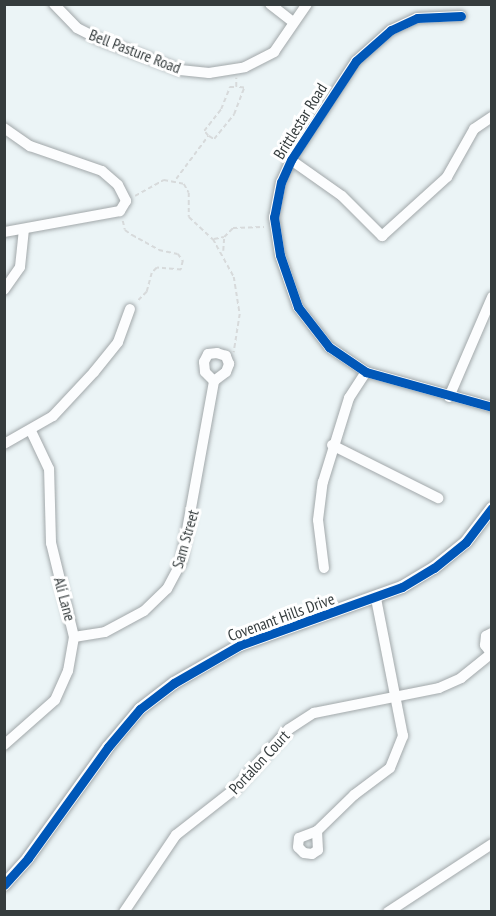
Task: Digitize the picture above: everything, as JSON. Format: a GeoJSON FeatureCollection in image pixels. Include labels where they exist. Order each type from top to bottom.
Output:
{"type":"FeatureCollection","features":[{"type":"Feature","properties":{"kind":"street","name":"Bell Pasture Road"},"geometry":{"type":"LineString","coordinates":[[54,4],[77,28],[101,40],[180,70],[209,73],[237,68],[274,52],[307,4]]}},
{"type":"Feature","properties":{"kind":"street"},"geometry":{"type":"LineString","coordinates":[[270,4],[293,22]]}},
{"type":"Feature","properties":{"kind":"street","name":"Brittlestar Road"},"geometry":{"type":"LineString","coordinates":[[461,16],[417,18],[391,30],[356,61],[291,160],[281,182],[274,217],[280,255],[298,307],[329,346],[366,372],[449,397],[492,407]]}},
{"type":"Feature","properties":{"kind":"street"},"geometry":{"type":"LineString","coordinates":[[291,160],[342,196],[382,236],[447,177],[474,129],[492,117]]}},
{"type":"Feature","properties":{"kind":"street"},"geometry":{"type":"LineString","coordinates":[[4,128],[30,146],[102,171],[117,185],[126,201],[120,211],[24,231],[4,232]]}},
{"type":"Feature","properties":{"kind":"street"},"geometry":{"type":"LineString","coordinates":[[4,290],[20,267],[24,231]]}},
{"type":"Feature","properties":{"kind":"street"},"geometry":{"type":"LineString","coordinates":[[449,397],[492,297]]}},
{"type":"Feature","properties":{"kind":"street"},"geometry":{"type":"LineString","coordinates":[[4,444],[31,431],[53,416],[118,342],[130,309]]}},
{"type":"Feature","properties":{"kind":"street","name":"Sam Street"},"geometry":{"type":"LineString","coordinates":[[74,637],[105,632],[124,624],[159,596],[176,572],[194,506],[214,381],[226,372],[226,356],[208,354],[204,362],[205,372],[214,381]]}},
{"type":"Feature","properties":{"kind":"street"},"geometry":{"type":"LineString","coordinates":[[324,568],[318,520],[332,445],[349,398],[366,372]]}},
{"type":"Feature","properties":{"kind":"street","name":"Ali Lane"},"geometry":{"type":"LineString","coordinates":[[4,746],[55,700],[68,671],[74,637],[51,543],[49,469],[31,431]]}},
{"type":"Feature","properties":{"kind":"street"},"geometry":{"type":"LineString","coordinates":[[332,445],[438,498]]}},
{"type":"Feature","properties":{"kind":"street","name":"Covenant Hills Drive"},"geometry":{"type":"LineString","coordinates":[[4,885],[28,858],[108,747],[140,709],[166,690],[240,645],[376,599],[442,562],[466,542],[492,508]]}},
{"type":"Feature","properties":{"kind":"street"},"geometry":{"type":"LineString","coordinates":[[317,831],[354,795],[390,768],[403,736],[397,696],[376,599]]}},
{"type":"Feature","properties":{"kind":"street","name":"Portalon Court"},"geometry":{"type":"LineString","coordinates":[[130,909],[176,836],[236,788],[289,729],[314,713],[439,688],[461,678],[491,653],[484,645],[486,636],[492,633]]}},
{"type":"Feature","properties":{"kind":"street"},"geometry":{"type":"LineString","coordinates":[[388,912],[492,844]]}},
{"type":"Feature","properties":{"kind":"path"},"geometry":{"type":"LineString","coordinates":[[236,87],[237,68]]}},
{"type":"Feature","properties":{"kind":"path"},"geometry":{"type":"LineString","coordinates":[[230,87],[244,88],[234,114],[214,139],[208,136],[204,130],[221,109],[230,87]]}},
{"type":"Feature","properties":{"kind":"path"},"geometry":{"type":"LineString","coordinates":[[175,180],[208,136]]}},
{"type":"Feature","properties":{"kind":"path"},"geometry":{"type":"LineString","coordinates":[[126,201],[164,180],[175,180],[189,193],[193,224],[205,227],[223,252],[234,277],[240,314],[236,352],[226,356]]}},
{"type":"Feature","properties":{"kind":"path"},"geometry":{"type":"LineString","coordinates":[[120,211],[125,230],[159,250],[178,254],[183,261],[181,270],[157,268],[152,273],[147,292],[130,309]]}},
{"type":"Feature","properties":{"kind":"path"},"geometry":{"type":"LineString","coordinates":[[213,239],[224,237],[233,228],[248,224],[276,228]]}},
{"type":"Feature","properties":{"kind":"path"},"geometry":{"type":"LineString","coordinates":[[223,252],[224,237]]}},
{"type":"Feature","properties":{"kind":"cycle path"},"geometry":{"type":"LineString","coordinates":[[461,16],[417,18],[391,30],[356,61],[291,160],[281,182],[274,217],[280,255],[298,307],[329,347],[366,372],[492,407]]}},
{"type":"Feature","properties":{"kind":"cycle path"},"geometry":{"type":"LineString","coordinates":[[4,885],[28,858],[108,747],[140,709],[174,683],[240,645],[402,587],[434,568],[466,542],[492,508]]}}]}
